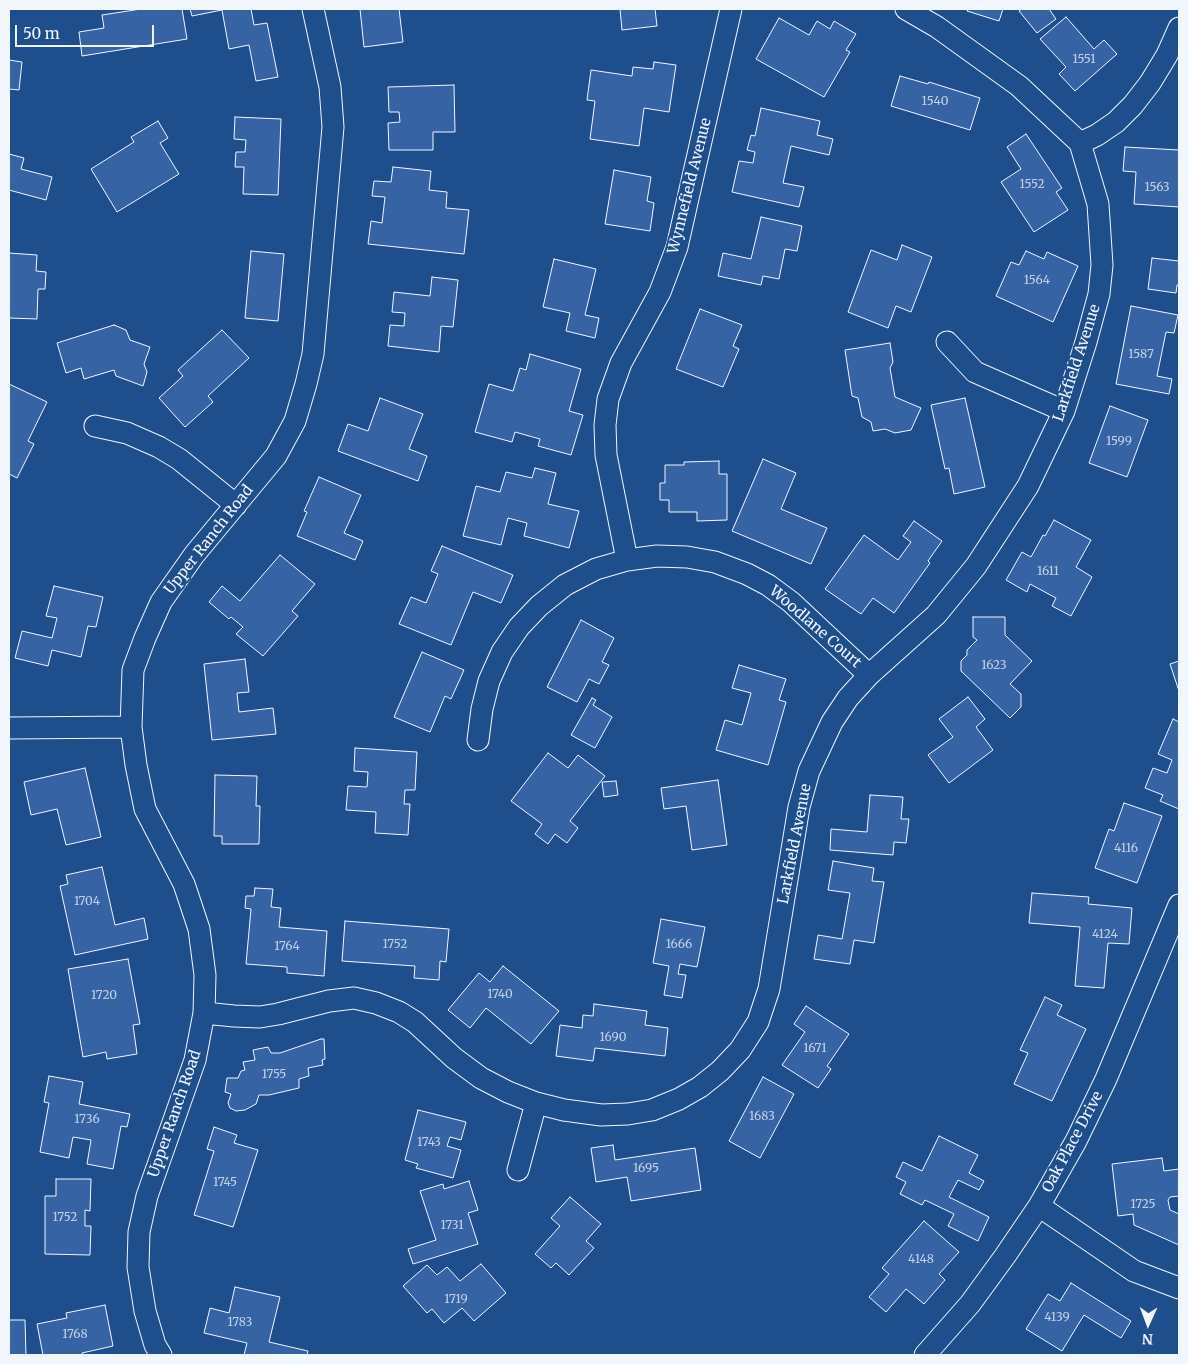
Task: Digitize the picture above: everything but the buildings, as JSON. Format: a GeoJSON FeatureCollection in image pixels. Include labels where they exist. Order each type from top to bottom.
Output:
{"type":"FeatureCollection","features":[{"type":"Feature","properties":{"kind":"street","name":"Upper Ranch Road"},"geometry":{"type":"LineString","coordinates":[[160,1355],[145,1311],[138,1267],[140,1232],[147,1196],[195,1060],[204,1013],[205,975],[199,929],[184,884],[145,809],[131,727],[133,670],[144,638],[161,602],[194,555],[276,456],[295,421],[306,384],[313,354],[333,127],[330,87],[313,9]]}},
{"type":"Feature","properties":{"kind":"street","name":"Wynnefield Avenue"},"geometry":{"type":"LineString","coordinates":[[627,560],[606,455],[605,424],[608,399],[621,362],[660,292],[677,247],[731,9]]}},
{"type":"Feature","properties":{"kind":"street"},"geometry":{"type":"LineString","coordinates":[[906,9],[937,27],[1019,86],[1080,143],[1110,126],[1133,105],[1150,83],[1167,55],[1179,28]]}},
{"type":"Feature","properties":{"kind":"street","name":"Larkfield Avenue"},"geometry":{"type":"LineString","coordinates":[[204,1013],[260,1016],[278,1014],[328,1001],[354,998],[376,1003],[399,1012],[415,1022],[454,1058],[481,1078],[508,1092],[536,1103],[564,1110],[601,1115],[628,1114],[652,1110],[679,1099],[700,1087],[720,1071],[740,1050],[758,1022],[769,989],[799,807],[809,771],[832,722],[848,698],[869,675],[936,614],[976,566],[1028,486],[1064,411],[1099,294],[1102,265],[1098,204],[1080,143]]}},
{"type":"Feature","properties":{"kind":"street"},"geometry":{"type":"LineString","coordinates":[[947,342],[975,372],[1064,411]]}},
{"type":"Feature","properties":{"kind":"street"},"geometry":{"type":"LineString","coordinates":[[95,426],[127,433],[159,447],[179,459],[236,505]]}},
{"type":"Feature","properties":{"kind":"street","name":"Woodlane Court"},"geometry":{"type":"LineString","coordinates":[[478,740],[482,709],[489,681],[502,652],[518,627],[538,606],[565,585],[596,569],[627,560],[656,556],[687,557],[715,562],[747,574],[768,585],[791,602],[869,675]]}},
{"type":"Feature","properties":{"kind":"street"},"geometry":{"type":"LineString","coordinates":[[9,728],[131,727]]}},
{"type":"Feature","properties":{"kind":"street","name":"Oak Place Drive"},"geometry":{"type":"LineString","coordinates":[[925,1355],[970,1304],[1005,1256],[1039,1206],[1076,1141],[1106,1079],[1179,905]]}},
{"type":"Feature","properties":{"kind":"street"},"geometry":{"type":"LineString","coordinates":[[518,1170],[536,1103]]}},
{"type":"Feature","properties":{"kind":"street"},"geometry":{"type":"LineString","coordinates":[[1039,1206],[1134,1271],[1179,1288]]}}]}
